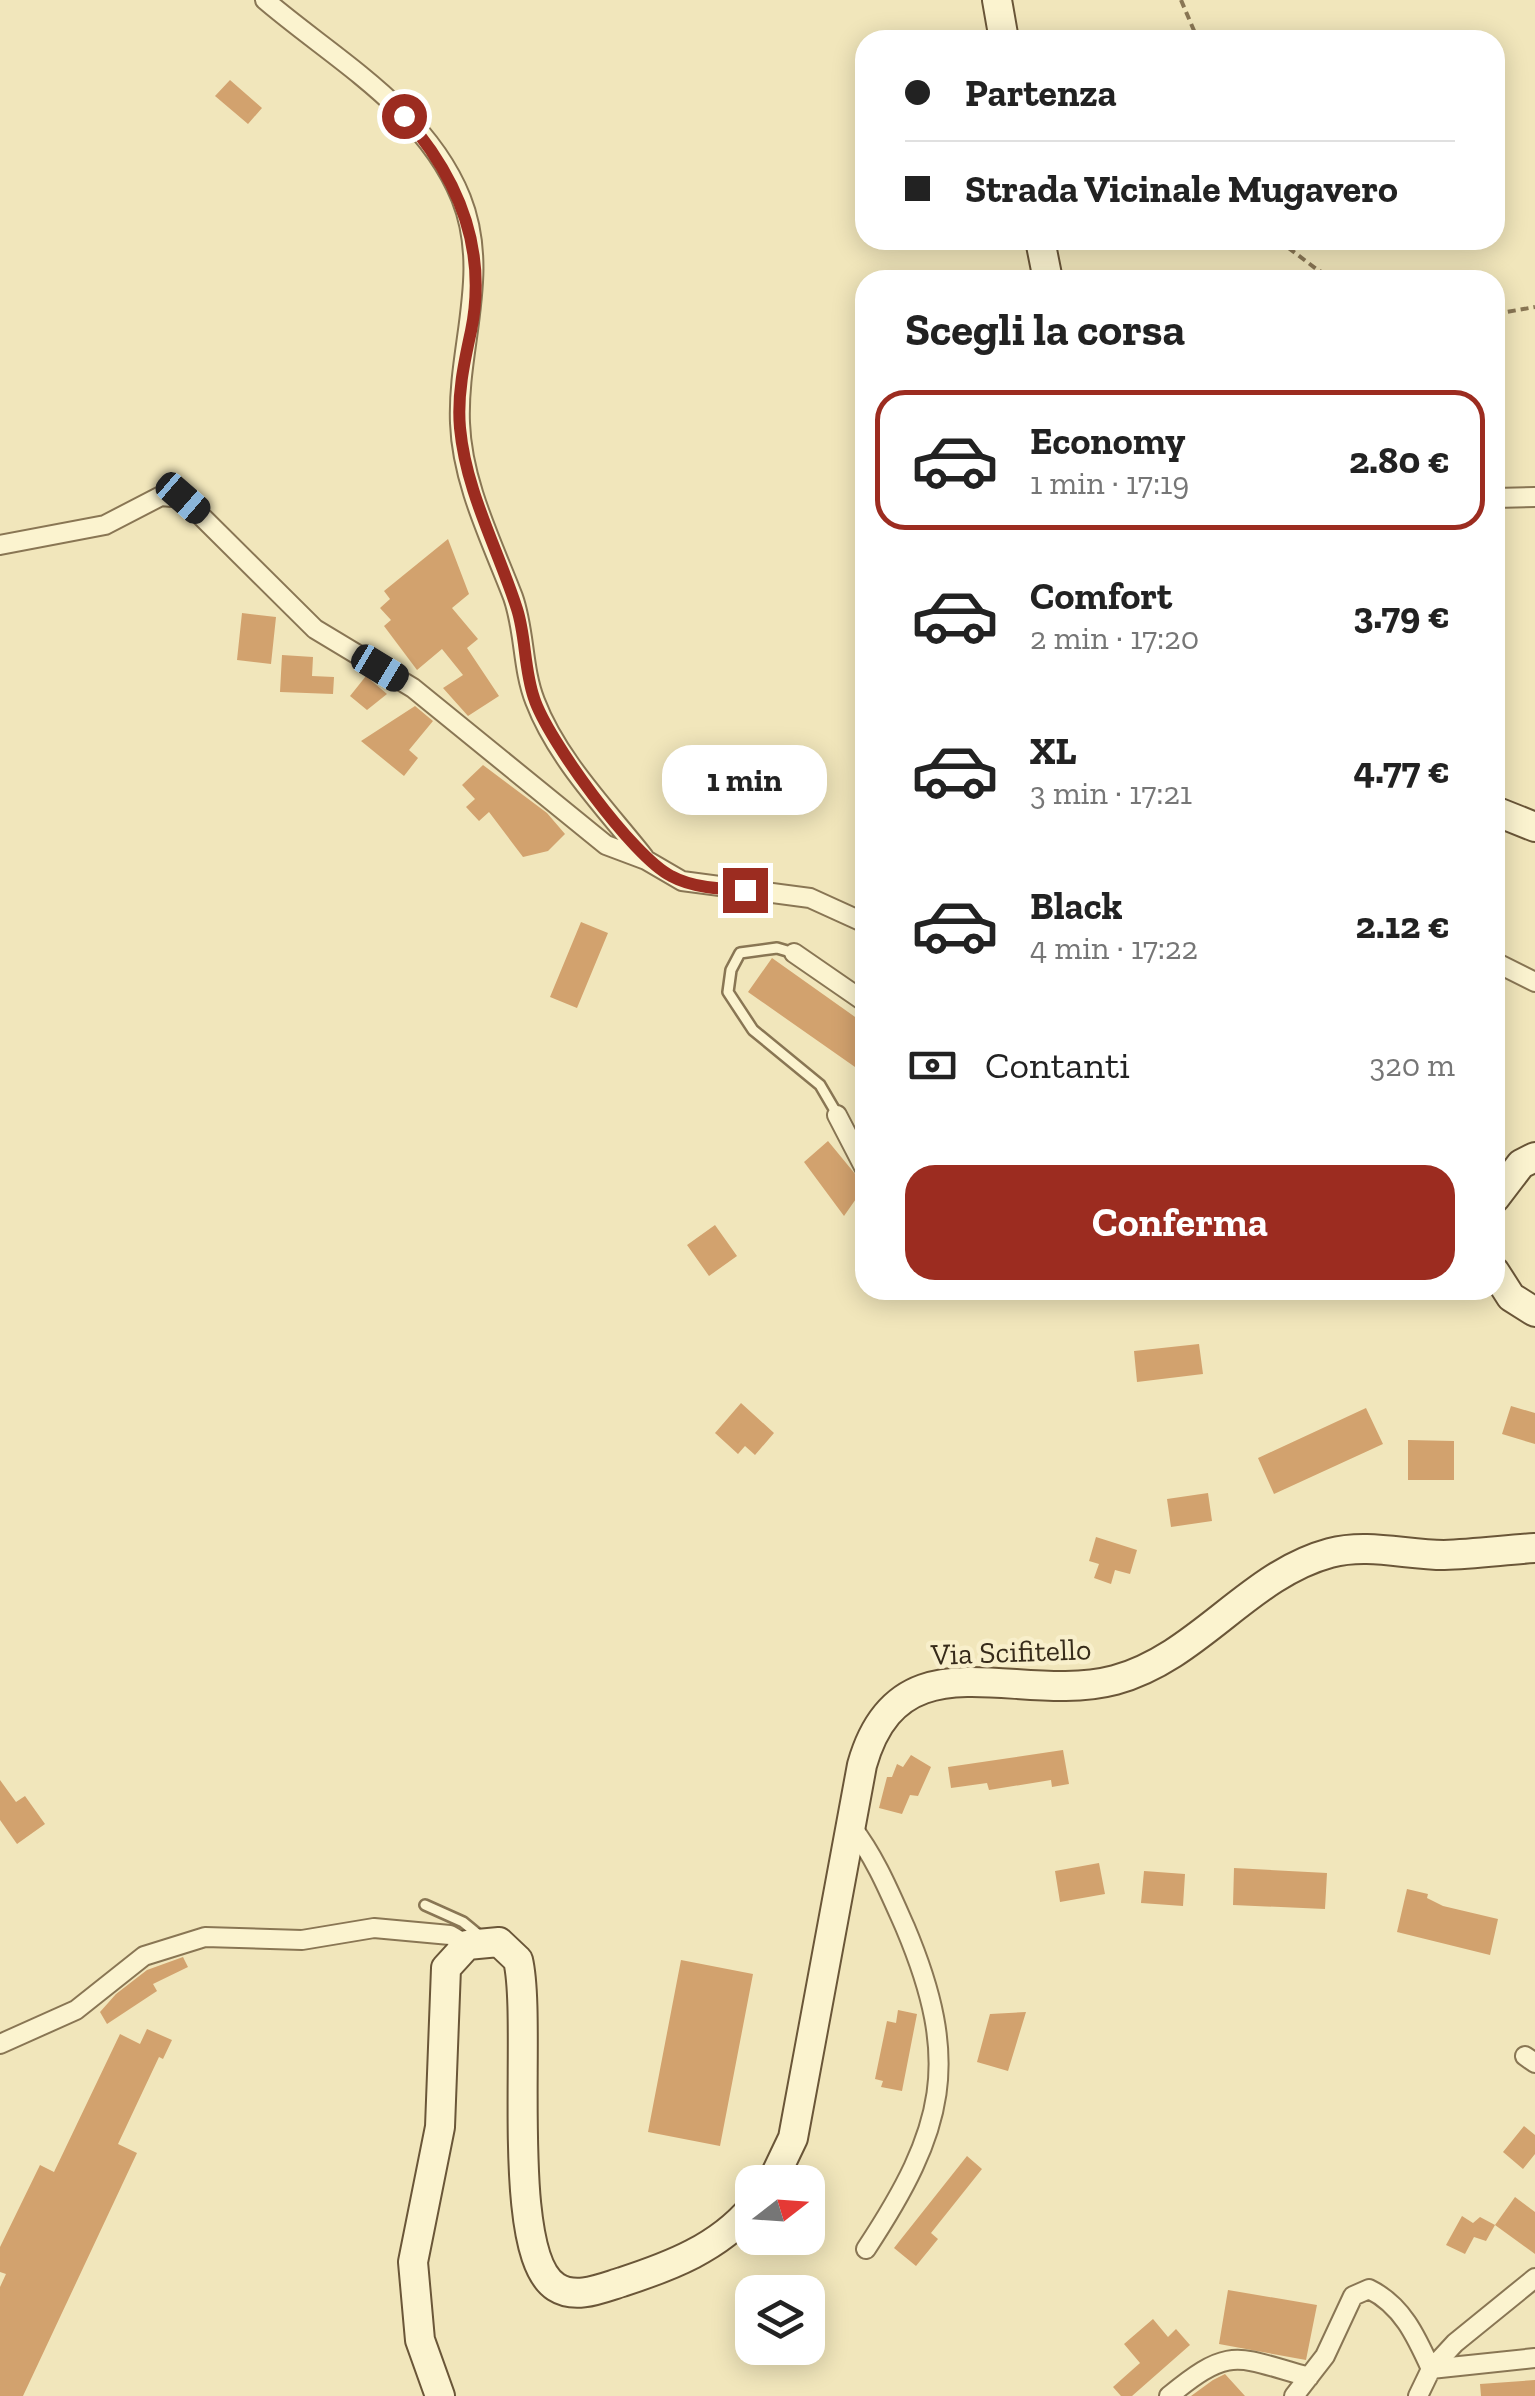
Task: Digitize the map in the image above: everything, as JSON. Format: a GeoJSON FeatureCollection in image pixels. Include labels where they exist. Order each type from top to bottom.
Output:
{"type":"FeatureCollection","features":[{"type":"Feature","properties":{"kind":"main road"},"geometry":{"type":"LineString","coordinates":[[997,0],[1002,30]]}},
{"type":"Feature","properties":{"kind":"main road"},"geometry":{"type":"LineString","coordinates":[[1505,815],[1535,827]]}},
{"type":"Feature","properties":{"kind":"main road"},"geometry":{"type":"LineString","coordinates":[[1505,1185],[1521,1164],[1535,1157]]}},
{"type":"Feature","properties":{"kind":"main road"},"geometry":{"type":"LineString","coordinates":[[1505,1289],[1510,1297],[1535,1312]]}},
{"type":"Feature","properties":{"kind":"main road","name":"Via Scifitello"},"geometry":{"type":"LineString","coordinates":[[780,2165],[793,2138],[869,1740],[886,1714],[918,1688],[934,1682],[1061,1687],[1115,1680],[1174,1656],[1290,1570],[1346,1549],[1443,1554],[1535,1548]]}},
{"type":"Feature","properties":{"kind":"main road"},"geometry":{"type":"LineString","coordinates":[[440,2396],[420,2340],[413,2262],[440,2128],[446,1968],[476,1943],[508,1948],[518,1960],[526,2183],[538,2263],[548,2281],[560,2290],[591,2292],[675,2264],[735,2224]]}},
{"type":"Feature","properties":{"kind":"street"},"geometry":{"type":"LineString","coordinates":[[264,0],[384,96],[429,144],[460,197],[474,272],[474,304],[460,391],[468,476],[518,613],[534,702],[574,767],[646,860]]}},
{"type":"Feature","properties":{"kind":"street"},"geometry":{"type":"LineString","coordinates":[[0,545],[104,525],[162,496],[183,498],[315,629],[413,688],[606,844],[646,860],[682,881],[810,898],[855,918]]}},
{"type":"Feature","properties":{"kind":"street"},"geometry":{"type":"LineString","coordinates":[[1505,498],[1535,497]]}},
{"type":"Feature","properties":{"kind":"street"},"geometry":{"type":"LineString","coordinates":[[794,954],[855,995]]}},
{"type":"Feature","properties":{"kind":"street"},"geometry":{"type":"LineString","coordinates":[[1505,967],[1535,982]]}},
{"type":"Feature","properties":{"kind":"street"},"geometry":{"type":"LineString","coordinates":[[838,1114],[855,1149]]}},
{"type":"Feature","properties":{"kind":"street"},"geometry":{"type":"LineString","coordinates":[[851,1826],[882,1874],[921,1966],[938,2018],[940,2045],[936,2101],[926,2134],[895,2205],[866,2249]]}},
{"type":"Feature","properties":{"kind":"street"},"geometry":{"type":"LineString","coordinates":[[0,2044],[76,2010],[144,1956],[205,1937],[302,1940],[374,1928],[450,1935],[476,1943]]}},
{"type":"Feature","properties":{"kind":"street"},"geometry":{"type":"LineString","coordinates":[[1418,2396],[1430,2369],[1535,2278]]}},
{"type":"Feature","properties":{"kind":"street"},"geometry":{"type":"LineString","coordinates":[[1294,2396],[1326,2356],[1353,2296],[1369,2289],[1390,2299],[1415,2334],[1430,2369]]}},
{"type":"Feature","properties":{"kind":"street"},"geometry":{"type":"LineString","coordinates":[[1169,2396],[1219,2359],[1236,2357],[1309,2378]]}},
{"type":"Feature","properties":{"kind":"street"},"geometry":{"type":"LineString","coordinates":[[1430,2369],[1535,2358]]}},
{"type":"Feature","properties":{"kind":"lane"},"geometry":{"type":"LineString","coordinates":[[794,954],[777,948],[740,953],[731,970],[728,992],[753,1030],[820,1085],[838,1114]]}},
{"type":"Feature","properties":{"kind":"lane"},"geometry":{"type":"LineString","coordinates":[[426,1905],[463,1922],[476,1943]]}},
{"type":"Feature","properties":{"kind":"path"},"geometry":{"type":"LineString","coordinates":[[1181,0],[1194,30]]}},
{"type":"Feature","properties":{"kind":"path"},"geometry":{"type":"LineString","coordinates":[[1291,250],[1318,270]]}},
{"type":"Feature","properties":{"kind":"path"},"geometry":{"type":"LineString","coordinates":[[1505,312],[1535,307]]}},
{"type":"Feature","properties":{"kind":"building"},"geometry":{"type":"Polygon","coordinates":[[[230,80],[262,108],[248,124],[215,96],[230,80]]]}},
{"type":"Feature","properties":{"kind":"building"},"geometry":{"type":"Polygon","coordinates":[[[448,539],[469,594],[452,608],[478,639],[467,648],[499,696],[468,716],[443,688],[463,675],[442,649],[417,670],[384,626],[391,620],[380,608],[390,599],[384,591],[448,539]]]}},
{"type":"Feature","properties":{"kind":"building"},"geometry":{"type":"Polygon","coordinates":[[[242,613],[276,617],[271,664],[237,660],[242,613]]]}},
{"type":"Feature","properties":{"kind":"building"},"geometry":{"type":"Polygon","coordinates":[[[282,655],[313,657],[312,676],[334,677],[333,694],[280,692],[282,655]]]}},
{"type":"Feature","properties":{"kind":"building"},"geometry":{"type":"Polygon","coordinates":[[[366,676],[387,694],[367,710],[350,696],[366,676]]]}},
{"type":"Feature","properties":{"kind":"building"},"geometry":{"type":"Polygon","coordinates":[[[415,706],[433,721],[409,750],[418,758],[404,776],[361,741],[415,706]]]}},
{"type":"Feature","properties":{"kind":"building"},"geometry":{"type":"Polygon","coordinates":[[[483,765],[547,813],[565,834],[548,851],[523,857],[489,812],[479,821],[466,807],[475,799],[462,785],[483,765]]]}},
{"type":"Feature","properties":{"kind":"building"},"geometry":{"type":"Polygon","coordinates":[[[581,922],[608,933],[577,1008],[550,997],[581,922]]]}},
{"type":"Feature","properties":{"kind":"building"},"geometry":{"type":"Polygon","coordinates":[[[772,958],[855,1017],[855,1067],[748,992],[772,958]]]}},
{"type":"Feature","properties":{"kind":"building"},"geometry":{"type":"Polygon","coordinates":[[[828,1141],[855,1174],[855,1200],[844,1216],[804,1162],[828,1141]]]}},
{"type":"Feature","properties":{"kind":"building"},"geometry":{"type":"Polygon","coordinates":[[[715,1225],[737,1256],[709,1276],[687,1245],[715,1225]]]}},
{"type":"Feature","properties":{"kind":"building"},"geometry":{"type":"Polygon","coordinates":[[[1199,1344],[1203,1374],[1137,1382],[1134,1351],[1199,1344]]]}},
{"type":"Feature","properties":{"kind":"building"},"geometry":{"type":"Polygon","coordinates":[[[741,1403],[774,1433],[755,1455],[745,1446],[738,1454],[715,1433],[741,1403]]]}},
{"type":"Feature","properties":{"kind":"building"},"geometry":{"type":"Polygon","coordinates":[[[1511,1406],[1535,1413],[1535,1444],[1502,1434],[1511,1406]]]}},
{"type":"Feature","properties":{"kind":"building"},"geometry":{"type":"Polygon","coordinates":[[[1366,1408],[1383,1444],[1274,1494],[1258,1458],[1366,1408]]]}},
{"type":"Feature","properties":{"kind":"building"},"geometry":{"type":"Polygon","coordinates":[[[1408,1440],[1454,1441],[1454,1480],[1408,1480],[1408,1440]]]}},
{"type":"Feature","properties":{"kind":"building"},"geometry":{"type":"Polygon","coordinates":[[[1208,1493],[1212,1521],[1171,1527],[1167,1499],[1208,1493]]]}},
{"type":"Feature","properties":{"kind":"building"},"geometry":{"type":"Polygon","coordinates":[[[1096,1537],[1137,1550],[1130,1574],[1115,1570],[1111,1584],[1094,1578],[1099,1564],[1089,1561],[1096,1537]]]}},
{"type":"Feature","properties":{"kind":"building"},"geometry":{"type":"Polygon","coordinates":[[[1063,1750],[1069,1784],[1052,1787],[1051,1780],[989,1790],[987,1783],[951,1788],[948,1767],[1063,1750]]]}},
{"type":"Feature","properties":{"kind":"building"},"geometry":{"type":"Polygon","coordinates":[[[911,1755],[931,1767],[918,1796],[910,1795],[902,1814],[879,1808],[887,1777],[892,1777],[897,1764],[903,1767],[911,1755]]]}},
{"type":"Feature","properties":{"kind":"building"},"geometry":{"type":"Polygon","coordinates":[[[0,1780],[16,1802],[25,1796],[45,1824],[17,1844],[0,1820],[0,1780]]]}},
{"type":"Feature","properties":{"kind":"building"},"geometry":{"type":"Polygon","coordinates":[[[1099,1863],[1105,1894],[1060,1902],[1055,1871],[1099,1863]]]}},
{"type":"Feature","properties":{"kind":"building"},"geometry":{"type":"Polygon","coordinates":[[[1234,1868],[1327,1873],[1325,1909],[1233,1905],[1234,1868]]]}},
{"type":"Feature","properties":{"kind":"building"},"geometry":{"type":"Polygon","coordinates":[[[1144,1871],[1185,1874],[1183,1906],[1141,1903],[1144,1871]]]}},
{"type":"Feature","properties":{"kind":"building"},"geometry":{"type":"Polygon","coordinates":[[[1407,1889],[1428,1894],[1427,1898],[1443,1906],[1498,1919],[1490,1955],[1397,1932],[1407,1889]]]}},
{"type":"Feature","properties":{"kind":"building"},"geometry":{"type":"Polygon","coordinates":[[[183,1957],[188,1967],[153,1984],[157,1991],[107,2024],[100,2012],[116,1994],[147,1970],[183,1957]]]}},
{"type":"Feature","properties":{"kind":"building"},"geometry":{"type":"Polygon","coordinates":[[[681,1960],[753,1974],[720,2146],[648,2132],[681,1960]]]}},
{"type":"Feature","properties":{"kind":"building"},"geometry":{"type":"Polygon","coordinates":[[[898,2010],[917,2014],[902,2091],[881,2087],[883,2081],[875,2079],[887,2021],[896,2023],[898,2010]]]}},
{"type":"Feature","properties":{"kind":"building"},"geometry":{"type":"Polygon","coordinates":[[[1026,2012],[1008,2071],[977,2062],[990,2014],[1026,2012]]]}},
{"type":"Feature","properties":{"kind":"building"},"geometry":{"type":"Polygon","coordinates":[[[147,2029],[172,2040],[163,2059],[159,2057],[118,2144],[137,2153],[23,2396],[0,2396],[0,2287],[6,2274],[0,2272],[0,2247],[40,2165],[54,2172],[120,2034],[140,2044],[147,2029]]]}},
{"type":"Feature","properties":{"kind":"building"},"geometry":{"type":"Polygon","coordinates":[[[1524,2126],[1535,2135],[1535,2154],[1523,2169],[1503,2152],[1524,2126]]]}},
{"type":"Feature","properties":{"kind":"building"},"geometry":{"type":"Polygon","coordinates":[[[967,2156],[982,2169],[931,2233],[938,2239],[916,2266],[894,2248],[967,2156]]]}},
{"type":"Feature","properties":{"kind":"building"},"geometry":{"type":"Polygon","coordinates":[[[1515,2197],[1535,2212],[1535,2254],[1495,2225],[1515,2197]]]}},
{"type":"Feature","properties":{"kind":"building"},"geometry":{"type":"Polygon","coordinates":[[[1462,2216],[1473,2223],[1480,2217],[1495,2225],[1486,2241],[1474,2237],[1465,2254],[1446,2245],[1462,2216]]]}},
{"type":"Feature","properties":{"kind":"building"},"geometry":{"type":"Polygon","coordinates":[[[1228,2290],[1317,2305],[1306,2360],[1219,2344],[1228,2290]]]}},
{"type":"Feature","properties":{"kind":"building"},"geometry":{"type":"Polygon","coordinates":[[[1153,2319],[1168,2337],[1176,2329],[1190,2345],[1132,2396],[1121,2396],[1113,2387],[1140,2363],[1124,2344],[1153,2319]]]}},
{"type":"Feature","properties":{"kind":"building"},"geometry":{"type":"Polygon","coordinates":[[[1225,2374],[1245,2396],[1191,2396],[1213,2380],[1225,2374]]]}},
{"type":"Feature","properties":{"kind":"building"},"geometry":{"type":"Polygon","coordinates":[[[1535,2380],[1535,2396],[1481,2396],[1480,2384],[1535,2380]]]}},
{"type":"Feature","properties":{"kind":"route"},"geometry":{"type":"LineString","coordinates":[[404,116],[444,166],[466,214],[474,304],[460,391],[460,427],[468,476],[518,613],[534,702],[574,767],[646,860],[682,881],[745,890]]}}]}
